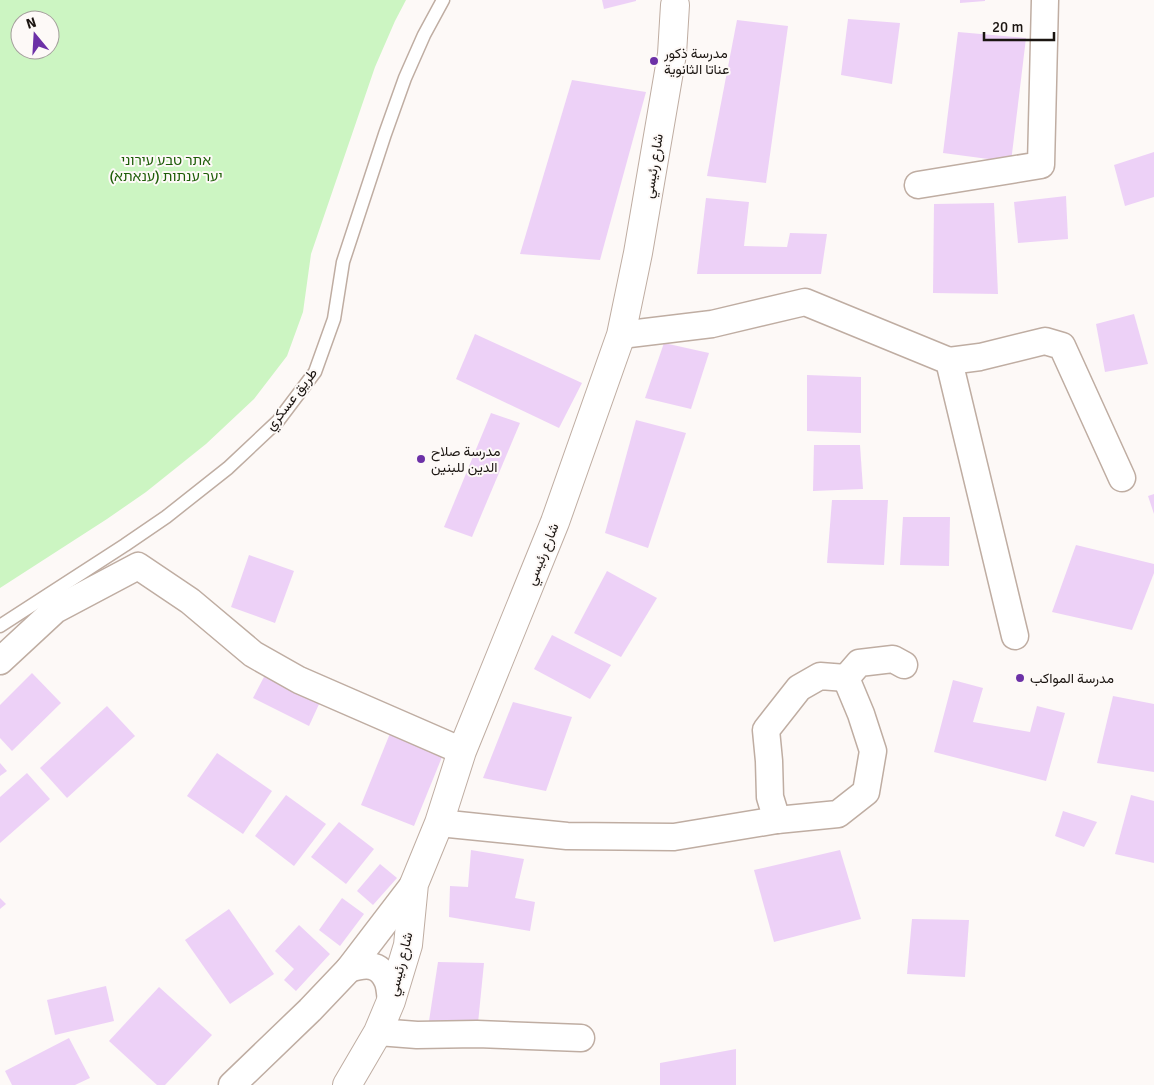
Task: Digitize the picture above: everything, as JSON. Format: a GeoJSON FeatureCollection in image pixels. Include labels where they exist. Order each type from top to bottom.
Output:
{"type":"FeatureCollection","features":[{"type":"Feature","properties":{"kind":"street"},"geometry":{"type":"LineString","coordinates":[[918,185],[1041,165],[1045,0]]}},
{"type":"Feature","properties":{"kind":"street","name":"شارع رئيسي"},"geometry":{"type":"LineString","coordinates":[[347,1085],[378,1032],[391,1001],[408,945],[414,884],[439,823],[462,751],[555,522],[621,335],[638,253],[672,54],[676,2]]}},
{"type":"Feature","properties":{"kind":"street"},"geometry":{"type":"LineString","coordinates":[[621,335],[712,324],[805,302],[949,361],[980,358],[1045,341],[1062,346],[1122,478]]}},
{"type":"Feature","properties":{"kind":"street"},"geometry":{"type":"LineString","coordinates":[[949,361],[1016,636]]}},
{"type":"Feature","properties":{"kind":"street"},"geometry":{"type":"LineString","coordinates":[[0,661],[55,610],[138,566],[190,601],[253,654],[299,680],[462,751]]}},
{"type":"Feature","properties":{"kind":"street"},"geometry":{"type":"LineString","coordinates":[[846,678],[859,663],[893,659],[904,665]]}},
{"type":"Feature","properties":{"kind":"street"},"geometry":{"type":"LineString","coordinates":[[777,820],[770,797],[766,730],[799,688],[820,676],[846,678]]}},
{"type":"Feature","properties":{"kind":"street"},"geometry":{"type":"LineString","coordinates":[[439,823],[567,836],[674,837],[777,820],[838,814],[866,792],[873,751],[861,714],[846,678]]}},
{"type":"Feature","properties":{"kind":"street"},"geometry":{"type":"LineString","coordinates":[[232,1085],[310,1010],[349,969],[414,884]]}},
{"type":"Feature","properties":{"kind":"street"},"geometry":{"type":"LineString","coordinates":[[349,969],[362,965],[371,965],[379,970],[387,980],[391,1001]]}},
{"type":"Feature","properties":{"kind":"street"},"geometry":{"type":"LineString","coordinates":[[378,1032],[418,1036],[477,1034],[581,1038]]}},
{"type":"Feature","properties":{"kind":"lane","name":"طريق عسكري"},"geometry":{"type":"LineString","coordinates":[[0,626],[166,517],[228,468],[278,421],[315,372],[334,320],[342,262],[405,78],[424,35],[443,0]]}},
{"type":"Feature","properties":{"kind":"green space","name":"אתר טבע עירוני יער ענתות (ענאתא)"},"geometry":{"type":"Polygon","coordinates":[[[0,0],[406,0],[375,67],[311,254],[303,312],[287,356],[254,399],[206,444],[146,492],[0,588],[0,0]]]}},
{"type":"Feature","properties":{"kind":"building"},"geometry":{"type":"Polygon","coordinates":[[[602,0],[636,0],[636,1],[604,9],[602,0]]]}},
{"type":"Feature","properties":{"kind":"building"},"geometry":{"type":"Polygon","coordinates":[[[960,0],[985,0],[985,1],[960,3],[960,0]]]}},
{"type":"Feature","properties":{"kind":"building"},"geometry":{"type":"Polygon","coordinates":[[[848,19],[900,23],[892,84],[841,75],[848,19]]]}},
{"type":"Feature","properties":{"kind":"building"},"geometry":{"type":"Polygon","coordinates":[[[737,20],[788,26],[766,183],[707,176],[737,20]]]}},
{"type":"Feature","properties":{"kind":"building"},"geometry":{"type":"Polygon","coordinates":[[[958,32],[1026,38],[1011,162],[943,153],[958,32]]]}},
{"type":"Feature","properties":{"kind":"building"},"geometry":{"type":"Polygon","coordinates":[[[572,80],[646,92],[600,260],[520,254],[572,80]]]}},
{"type":"Feature","properties":{"kind":"building"},"geometry":{"type":"Polygon","coordinates":[[[1154,152],[1154,197],[1125,206],[1114,165],[1154,152]]]}},
{"type":"Feature","properties":{"kind":"building"},"geometry":{"type":"Polygon","coordinates":[[[1066,196],[1068,239],[1018,243],[1014,202],[1066,196]]]}},
{"type":"Feature","properties":{"kind":"building"},"geometry":{"type":"Polygon","coordinates":[[[706,198],[749,202],[744,246],[787,247],[790,233],[827,234],[821,274],[697,274],[706,198]]]}},
{"type":"Feature","properties":{"kind":"building"},"geometry":{"type":"Polygon","coordinates":[[[994,203],[998,294],[933,293],[934,204],[994,203]]]}},
{"type":"Feature","properties":{"kind":"building"},"geometry":{"type":"Polygon","coordinates":[[[1134,314],[1148,364],[1105,372],[1096,324],[1134,314]]]}},
{"type":"Feature","properties":{"kind":"building"},"geometry":{"type":"Polygon","coordinates":[[[475,334],[582,383],[559,428],[456,379],[475,334]]]}},
{"type":"Feature","properties":{"kind":"building"},"geometry":{"type":"Polygon","coordinates":[[[664,343],[709,353],[691,409],[645,398],[664,343]]]}},
{"type":"Feature","properties":{"kind":"building"},"geometry":{"type":"Polygon","coordinates":[[[807,375],[861,377],[861,433],[807,431],[807,375]]]}},
{"type":"Feature","properties":{"kind":"building"},"geometry":{"type":"Polygon","coordinates":[[[491,413],[520,423],[472,537],[444,527],[491,413]]]}},
{"type":"Feature","properties":{"kind":"building"},"geometry":{"type":"Polygon","coordinates":[[[636,420],[686,433],[648,548],[605,533],[636,420]]]}},
{"type":"Feature","properties":{"kind":"building"},"geometry":{"type":"Polygon","coordinates":[[[814,445],[860,445],[863,489],[813,491],[814,445]]]}},
{"type":"Feature","properties":{"kind":"building"},"geometry":{"type":"Polygon","coordinates":[[[1154,494],[1154,514],[1148,496],[1154,494]]]}},
{"type":"Feature","properties":{"kind":"building"},"geometry":{"type":"Polygon","coordinates":[[[832,500],[888,500],[884,565],[827,563],[832,500]]]}},
{"type":"Feature","properties":{"kind":"building"},"geometry":{"type":"Polygon","coordinates":[[[903,517],[950,517],[949,566],[900,565],[903,517]]]}},
{"type":"Feature","properties":{"kind":"building"},"geometry":{"type":"Polygon","coordinates":[[[1076,545],[1154,564],[1154,573],[1132,630],[1052,612],[1076,545]]]}},
{"type":"Feature","properties":{"kind":"building"},"geometry":{"type":"Polygon","coordinates":[[[249,555],[294,571],[275,623],[231,607],[249,555]]]}},
{"type":"Feature","properties":{"kind":"building"},"geometry":{"type":"Polygon","coordinates":[[[607,571],[657,598],[621,657],[574,633],[607,571]]]}},
{"type":"Feature","properties":{"kind":"building"},"geometry":{"type":"Polygon","coordinates":[[[552,635],[611,665],[590,699],[534,669],[552,635]]]}},
{"type":"Feature","properties":{"kind":"building"},"geometry":{"type":"Polygon","coordinates":[[[32,673],[61,703],[12,751],[0,738],[0,705],[32,673]]]}},
{"type":"Feature","properties":{"kind":"building"},"geometry":{"type":"Polygon","coordinates":[[[265,675],[320,702],[309,726],[253,698],[265,675]]]}},
{"type":"Feature","properties":{"kind":"building"},"geometry":{"type":"Polygon","coordinates":[[[953,680],[983,688],[973,722],[1030,732],[1037,706],[1065,713],[1046,781],[934,752],[953,680]]]}},
{"type":"Feature","properties":{"kind":"building"},"geometry":{"type":"Polygon","coordinates":[[[1113,696],[1154,704],[1154,772],[1097,763],[1113,696]]]}},
{"type":"Feature","properties":{"kind":"building"},"geometry":{"type":"Polygon","coordinates":[[[513,702],[572,717],[546,791],[483,778],[513,702]]]}},
{"type":"Feature","properties":{"kind":"building"},"geometry":{"type":"Polygon","coordinates":[[[107,706],[135,736],[67,798],[40,768],[107,706]]]}},
{"type":"Feature","properties":{"kind":"building"},"geometry":{"type":"Polygon","coordinates":[[[391,731],[444,752],[414,826],[361,805],[391,731]]]}},
{"type":"Feature","properties":{"kind":"building"},"geometry":{"type":"Polygon","coordinates":[[[217,753],[272,791],[243,834],[187,796],[217,753]]]}},
{"type":"Feature","properties":{"kind":"building"},"geometry":{"type":"Polygon","coordinates":[[[0,763],[7,771],[0,776],[0,763]]]}},
{"type":"Feature","properties":{"kind":"building"},"geometry":{"type":"Polygon","coordinates":[[[27,773],[50,799],[0,843],[0,797],[27,773]]]}},
{"type":"Feature","properties":{"kind":"building"},"geometry":{"type":"Polygon","coordinates":[[[286,795],[326,824],[294,866],[255,836],[286,795]]]}},
{"type":"Feature","properties":{"kind":"building"},"geometry":{"type":"Polygon","coordinates":[[[1131,795],[1154,801],[1154,863],[1115,854],[1131,795]]]}},
{"type":"Feature","properties":{"kind":"building"},"geometry":{"type":"Polygon","coordinates":[[[1063,811],[1097,822],[1084,847],[1055,836],[1063,811]]]}},
{"type":"Feature","properties":{"kind":"building"},"geometry":{"type":"Polygon","coordinates":[[[339,822],[374,849],[346,884],[311,857],[339,822]]]}},
{"type":"Feature","properties":{"kind":"building"},"geometry":{"type":"Polygon","coordinates":[[[471,850],[524,859],[515,898],[535,902],[530,931],[449,917],[450,886],[468,887],[471,850]]]}},
{"type":"Feature","properties":{"kind":"building"},"geometry":{"type":"Polygon","coordinates":[[[840,850],[861,919],[774,942],[754,870],[840,850]]]}},
{"type":"Feature","properties":{"kind":"building"},"geometry":{"type":"Polygon","coordinates":[[[380,864],[397,878],[373,905],[357,891],[380,864]]]}},
{"type":"Feature","properties":{"kind":"building"},"geometry":{"type":"Polygon","coordinates":[[[0,898],[6,904],[0,909],[0,898]]]}},
{"type":"Feature","properties":{"kind":"building"},"geometry":{"type":"Polygon","coordinates":[[[342,898],[364,914],[340,946],[319,930],[342,898]]]}},
{"type":"Feature","properties":{"kind":"building"},"geometry":{"type":"Polygon","coordinates":[[[229,909],[274,974],[230,1004],[185,940],[229,909]]]}},
{"type":"Feature","properties":{"kind":"building"},"geometry":{"type":"Polygon","coordinates":[[[912,919],[969,920],[965,977],[907,974],[912,919]]]}},
{"type":"Feature","properties":{"kind":"building"},"geometry":{"type":"Polygon","coordinates":[[[299,925],[330,954],[296,991],[284,980],[294,969],[275,951],[299,925]]]}},
{"type":"Feature","properties":{"kind":"building"},"geometry":{"type":"Polygon","coordinates":[[[438,962],[484,963],[478,1023],[429,1021],[438,962]]]}},
{"type":"Feature","properties":{"kind":"building"},"geometry":{"type":"Polygon","coordinates":[[[106,986],[114,1021],[55,1035],[47,1000],[106,986]]]}},
{"type":"Feature","properties":{"kind":"building"},"geometry":{"type":"Polygon","coordinates":[[[159,987],[212,1035],[165,1085],[157,1085],[109,1041],[159,987]]]}},
{"type":"Feature","properties":{"kind":"building"},"geometry":{"type":"Polygon","coordinates":[[[69,1038],[90,1078],[75,1085],[12,1085],[5,1071],[69,1038]]]}},
{"type":"Feature","properties":{"kind":"building"},"geometry":{"type":"Polygon","coordinates":[[[736,1049],[736,1085],[660,1085],[660,1063],[736,1049]]]}},
{"type":"Feature","properties":{"kind":"place","name":"مدرسة ذكور عناتا الثانوية"},"geometry":{"type":"Point","coordinates":[654,61]}},
{"type":"Feature","properties":{"kind":"place","name":"مدرسة صلاح الدين للبنين"},"geometry":{"type":"Point","coordinates":[421,459]}},
{"type":"Feature","properties":{"kind":"place","name":"مدرسة المواكب"},"geometry":{"type":"Point","coordinates":[1020,678]}}]}
